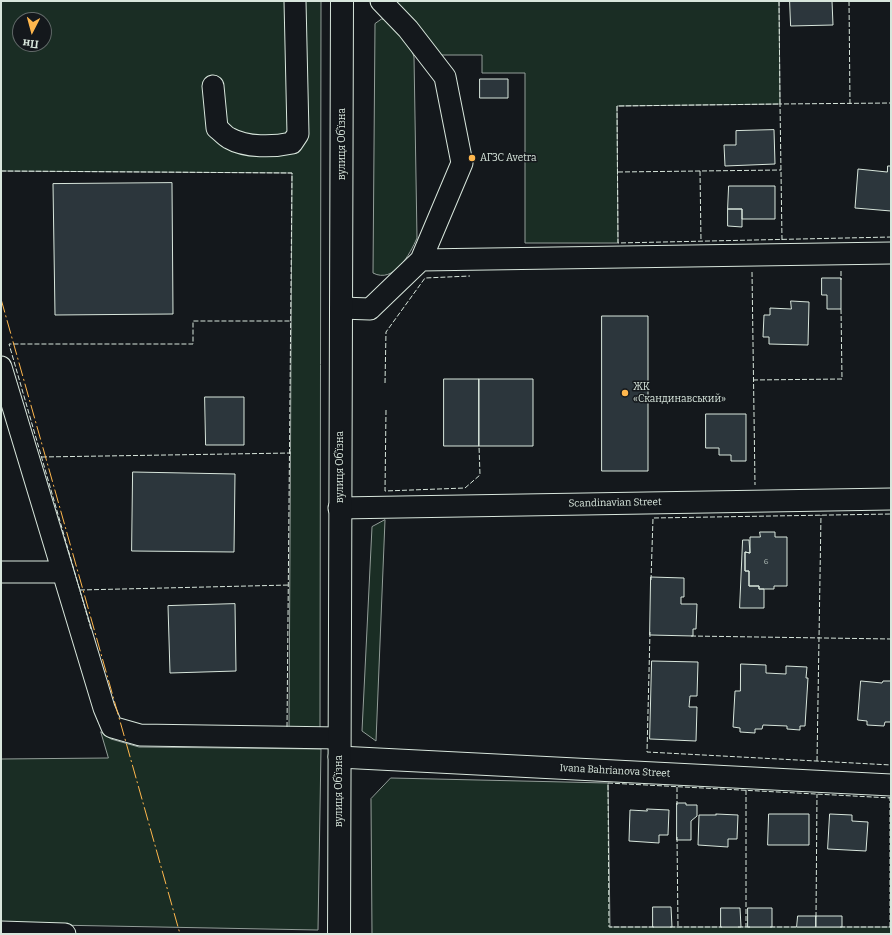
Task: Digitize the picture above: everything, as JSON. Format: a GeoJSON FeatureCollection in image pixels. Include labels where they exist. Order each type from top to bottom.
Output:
{"type":"FeatureCollection","features":[{"type":"Feature","properties":{"kind":"highway","name":"вулиця Об’їзна"},"geometry":{"type":"LineString","coordinates":[[339,934],[339,508],[342,1]]}},
{"type":"Feature","properties":{"kind":"street"},"geometry":{"type":"LineString","coordinates":[[212,86],[217,128],[229,138],[244,143],[279,146],[292,143],[298,134],[295,1]]}},
{"type":"Feature","properties":{"kind":"street"},"geometry":{"type":"LineString","coordinates":[[341,308],[370,309],[421,260],[462,162],[445,77],[408,29],[381,1]]}},
{"type":"Feature","properties":{"kind":"street"},"geometry":{"type":"LineString","coordinates":[[421,260],[891,253]]}},
{"type":"Feature","properties":{"kind":"street"},"geometry":{"type":"LineString","coordinates":[[1,366],[63,572],[1,572]]}},
{"type":"Feature","properties":{"kind":"street","name":"Scandinavian Street"},"geometry":{"type":"LineString","coordinates":[[339,508],[891,499]]}},
{"type":"Feature","properties":{"kind":"street","name":"Ivana Bahrianova Street"},"geometry":{"type":"LineString","coordinates":[[63,572],[104,708],[112,727],[140,736],[891,785]]}},
{"type":"Feature","properties":{"kind":"street"},"geometry":{"type":"LineString","coordinates":[[1,932],[65,934]]}},
{"type":"Feature","properties":{"kind":"green space"},"geometry":{"type":"Polygon","coordinates":[[[1,1],[321,1],[320,728],[289,728],[292,173],[1,171],[1,1]]]}},
{"type":"Feature","properties":{"kind":"green space"},"geometry":{"type":"Polygon","coordinates":[[[394,1],[779,1],[780,104],[617,106],[618,243],[525,243],[525,73],[482,73],[482,55],[439,55],[394,1]]]}},
{"type":"Feature","properties":{"kind":"green space"},"geometry":{"type":"Polygon","coordinates":[[[382,19],[392,24],[402,34],[414,57],[417,238],[406,259],[400,266],[388,274],[381,275],[373,273],[375,24],[382,19]]]}},
{"type":"Feature","properties":{"kind":"green space"},"geometry":{"type":"Polygon","coordinates":[[[385,520],[376,741],[362,731],[372,527],[385,520]]]}},
{"type":"Feature","properties":{"kind":"green space"},"geometry":{"type":"Polygon","coordinates":[[[101,732],[111,739],[139,747],[321,749],[318,930],[1,924],[1,759],[108,758],[101,732]]]}},
{"type":"Feature","properties":{"kind":"green space"},"geometry":{"type":"Polygon","coordinates":[[[391,778],[608,783],[610,927],[891,927],[891,934],[372,934],[371,799],[391,778]]]}},
{"type":"Feature","properties":{"kind":"building"},"geometry":{"type":"Polygon","coordinates":[[[790,1],[832,1],[833,25],[791,26],[790,1]]]}},
{"type":"Feature","properties":{"kind":"building"},"geometry":{"type":"Polygon","coordinates":[[[480,79],[508,79],[508,98],[480,98],[480,79]]]}},
{"type":"Feature","properties":{"kind":"building"},"geometry":{"type":"Polygon","coordinates":[[[774,130],[775,164],[725,166],[724,145],[736,145],[736,131],[774,130]]]}},
{"type":"Feature","properties":{"kind":"building"},"geometry":{"type":"Polygon","coordinates":[[[888,166],[891,166],[891,211],[855,208],[858,169],[887,172],[888,166]]]}},
{"type":"Feature","properties":{"kind":"building"},"geometry":{"type":"Polygon","coordinates":[[[172,183],[173,314],[55,315],[53,184],[172,183]]]}},
{"type":"Feature","properties":{"kind":"building"},"geometry":{"type":"Polygon","coordinates":[[[729,186],[775,186],[775,219],[742,219],[742,209],[728,209],[729,186]]]}},
{"type":"Feature","properties":{"kind":"building"},"geometry":{"type":"Polygon","coordinates":[[[728,209],[742,209],[742,227],[728,226],[728,209]]]}},
{"type":"Feature","properties":{"kind":"building"},"geometry":{"type":"Polygon","coordinates":[[[822,278],[841,278],[841,309],[827,309],[827,295],[822,295],[822,278]]]}},
{"type":"Feature","properties":{"kind":"building"},"geometry":{"type":"Polygon","coordinates":[[[791,301],[809,302],[808,345],[769,344],[769,337],[763,337],[764,315],[770,315],[770,308],[791,309],[791,301]]]}},
{"type":"Feature","properties":{"kind":"building","name":"ЖК «Скандинавський»"},"geometry":{"type":"Polygon","coordinates":[[[602,316],[648,316],[648,471],[602,471],[602,316]]]}},
{"type":"Feature","properties":{"kind":"building"},"geometry":{"type":"Polygon","coordinates":[[[444,379],[479,379],[479,446],[444,446],[444,379]]]}},
{"type":"Feature","properties":{"kind":"building"},"geometry":{"type":"Polygon","coordinates":[[[479,379],[533,379],[533,446],[479,446],[479,379]]]}},
{"type":"Feature","properties":{"kind":"building"},"geometry":{"type":"Polygon","coordinates":[[[205,397],[244,397],[244,445],[206,445],[205,397]]]}},
{"type":"Feature","properties":{"kind":"building"},"geometry":{"type":"Polygon","coordinates":[[[706,414],[746,414],[746,461],[731,461],[731,455],[719,455],[719,448],[706,448],[706,414]]]}},
{"type":"Feature","properties":{"kind":"building"},"geometry":{"type":"Polygon","coordinates":[[[133,472],[235,474],[234,552],[132,551],[133,472]]]}},
{"type":"Feature","properties":{"kind":"building"},"geometry":{"type":"Polygon","coordinates":[[[760,532],[775,532],[775,537],[787,537],[787,586],[774,586],[774,589],[759,589],[759,586],[749,586],[749,571],[745,571],[745,552],[750,553],[750,537],[760,537],[760,532]]]}},
{"type":"Feature","properties":{"kind":"building"},"geometry":{"type":"Polygon","coordinates":[[[743,540],[749,540],[750,553],[745,552],[745,571],[749,571],[749,586],[759,586],[759,589],[764,589],[764,608],[740,608],[743,540]]]}},
{"type":"Feature","properties":{"kind":"building"},"geometry":{"type":"Polygon","coordinates":[[[651,577],[684,578],[684,597],[681,597],[681,604],[697,604],[696,629],[693,629],[693,636],[650,635],[651,577]]]}},
{"type":"Feature","properties":{"kind":"building"},"geometry":{"type":"Polygon","coordinates":[[[235,604],[236,671],[170,673],[168,606],[235,604]]]}},
{"type":"Feature","properties":{"kind":"building"},"geometry":{"type":"Polygon","coordinates":[[[652,661],[698,662],[697,696],[690,696],[689,707],[697,707],[696,741],[650,739],[652,661]]]}},
{"type":"Feature","properties":{"kind":"building"},"geometry":{"type":"Polygon","coordinates":[[[741,664],[766,665],[766,673],[786,674],[786,666],[807,667],[806,678],[808,678],[805,726],[800,726],[800,730],[787,729],[787,726],[763,725],[762,729],[755,729],[755,733],[740,732],[740,728],[733,727],[735,691],[740,691],[741,664]]]}},
{"type":"Feature","properties":{"kind":"building"},"geometry":{"type":"Polygon","coordinates":[[[861,681],[882,683],[883,681],[891,681],[891,722],[885,722],[884,726],[867,725],[867,721],[858,720],[861,681]]]}},
{"type":"Feature","properties":{"kind":"building"},"geometry":{"type":"Polygon","coordinates":[[[677,803],[697,805],[697,816],[691,821],[691,840],[677,840],[677,803]]]}},
{"type":"Feature","properties":{"kind":"building"},"geometry":{"type":"Polygon","coordinates":[[[647,809],[669,810],[668,835],[659,835],[659,843],[629,841],[630,810],[647,811],[647,809]]]}},
{"type":"Feature","properties":{"kind":"building"},"geometry":{"type":"Polygon","coordinates":[[[769,814],[809,814],[809,845],[768,845],[769,814]]]}},
{"type":"Feature","properties":{"kind":"building"},"geometry":{"type":"Polygon","coordinates":[[[830,814],[852,815],[852,821],[868,822],[866,851],[828,849],[830,814]]]}},
{"type":"Feature","properties":{"kind":"building"},"geometry":{"type":"Polygon","coordinates":[[[699,815],[738,815],[737,839],[728,839],[728,847],[698,845],[699,815]]]}},
{"type":"Feature","properties":{"kind":"building"},"geometry":{"type":"Polygon","coordinates":[[[653,907],[671,907],[672,927],[653,927],[653,907]]]}},
{"type":"Feature","properties":{"kind":"building"},"geometry":{"type":"Polygon","coordinates":[[[721,908],[740,908],[741,927],[721,927],[721,908]]]}},
{"type":"Feature","properties":{"kind":"building"},"geometry":{"type":"Polygon","coordinates":[[[748,908],[772,908],[772,927],[748,927],[748,908]]]}},
{"type":"Feature","properties":{"kind":"building"},"geometry":{"type":"Polygon","coordinates":[[[798,916],[816,916],[816,927],[797,927],[798,916]]]}},
{"type":"Feature","properties":{"kind":"building"},"geometry":{"type":"Polygon","coordinates":[[[816,916],[842,916],[842,927],[816,927],[816,916]]]}},
{"type":"Feature","properties":{"kind":"fence"},"geometry":{"type":"LineString","coordinates":[[779,1],[780,104],[617,106],[618,243],[891,237]]}},
{"type":"Feature","properties":{"kind":"fence"},"geometry":{"type":"LineString","coordinates":[[849,1],[850,104]]}},
{"type":"Feature","properties":{"kind":"fence"},"geometry":{"type":"LineString","coordinates":[[782,240],[780,104],[891,103]]}},
{"type":"Feature","properties":{"kind":"fence"},"geometry":{"type":"LineString","coordinates":[[618,172],[781,170]]}},
{"type":"Feature","properties":{"kind":"fence"},"geometry":{"type":"LineString","coordinates":[[1,171],[292,173],[287,728]]}},
{"type":"Feature","properties":{"kind":"fence"},"geometry":{"type":"LineString","coordinates":[[700,171],[701,241]]}},
{"type":"Feature","properties":{"kind":"fence"},"geometry":{"type":"LineString","coordinates":[[841,271],[841,280]]}},
{"type":"Feature","properties":{"kind":"fence"},"geometry":{"type":"LineString","coordinates":[[752,272],[755,485]]}},
{"type":"Feature","properties":{"kind":"fence"},"geometry":{"type":"LineString","coordinates":[[385,383],[386,332],[425,278],[470,276]]}},
{"type":"Feature","properties":{"kind":"fence"},"geometry":{"type":"LineString","coordinates":[[753,380],[842,379],[841,308]]}},
{"type":"Feature","properties":{"kind":"fence"},"geometry":{"type":"LineString","coordinates":[[91,629],[9,344],[193,344],[193,321],[291,321]]}},
{"type":"Feature","properties":{"kind":"fence"},"geometry":{"type":"LineString","coordinates":[[386,410],[385,491],[465,488],[480,475],[479,446]]}},
{"type":"Feature","properties":{"kind":"fence"},"geometry":{"type":"LineString","coordinates":[[42,457],[291,453]]}},
{"type":"Feature","properties":{"kind":"fence"},"geometry":{"type":"LineString","coordinates":[[651,580],[653,518],[891,514]]}},
{"type":"Feature","properties":{"kind":"fence"},"geometry":{"type":"LineString","coordinates":[[817,761],[821,515]]}},
{"type":"Feature","properties":{"kind":"fence"},"geometry":{"type":"LineString","coordinates":[[80,590],[290,585]]}},
{"type":"Feature","properties":{"kind":"fence"},"geometry":{"type":"LineString","coordinates":[[650,632],[647,752],[891,765]]}},
{"type":"Feature","properties":{"kind":"fence"},"geometry":{"type":"LineString","coordinates":[[691,636],[891,639]]}},
{"type":"Feature","properties":{"kind":"fence"},"geometry":{"type":"LineString","coordinates":[[654,927],[609,927],[608,783],[891,798]]}},
{"type":"Feature","properties":{"kind":"fence"},"geometry":{"type":"LineString","coordinates":[[677,787],[677,805]]}},
{"type":"Feature","properties":{"kind":"fence"},"geometry":{"type":"LineString","coordinates":[[746,790],[746,927]]}},
{"type":"Feature","properties":{"kind":"fence"},"geometry":{"type":"LineString","coordinates":[[816,917],[817,794]]}},
{"type":"Feature","properties":{"kind":"fence"},"geometry":{"type":"LineString","coordinates":[[890,797],[890,927]]}},
{"type":"Feature","properties":{"kind":"fence"},"geometry":{"type":"LineString","coordinates":[[677,837],[678,927]]}},
{"type":"Feature","properties":{"kind":"fence"},"geometry":{"type":"LineString","coordinates":[[670,927],[722,927]]}},
{"type":"Feature","properties":{"kind":"fence"},"geometry":{"type":"LineString","coordinates":[[738,927],[750,927]]}},
{"type":"Feature","properties":{"kind":"fence"},"geometry":{"type":"LineString","coordinates":[[770,927],[798,927]]}},
{"type":"Feature","properties":{"kind":"fence"},"geometry":{"type":"LineString","coordinates":[[840,927],[891,927]]}},
{"type":"Feature","properties":{"kind":"power"},"geometry":{"type":"LineString","coordinates":[[1,299],[180,934]]}},
{"type":"Feature","properties":{"kind":"place","name":"АГЗС Avetra"},"geometry":{"type":"Point","coordinates":[472,158]}},
{"type":"Feature","properties":{"kind":"place","name":"ЖК «Скандинавський»"},"geometry":{"type":"Point","coordinates":[625,393]}}]}
